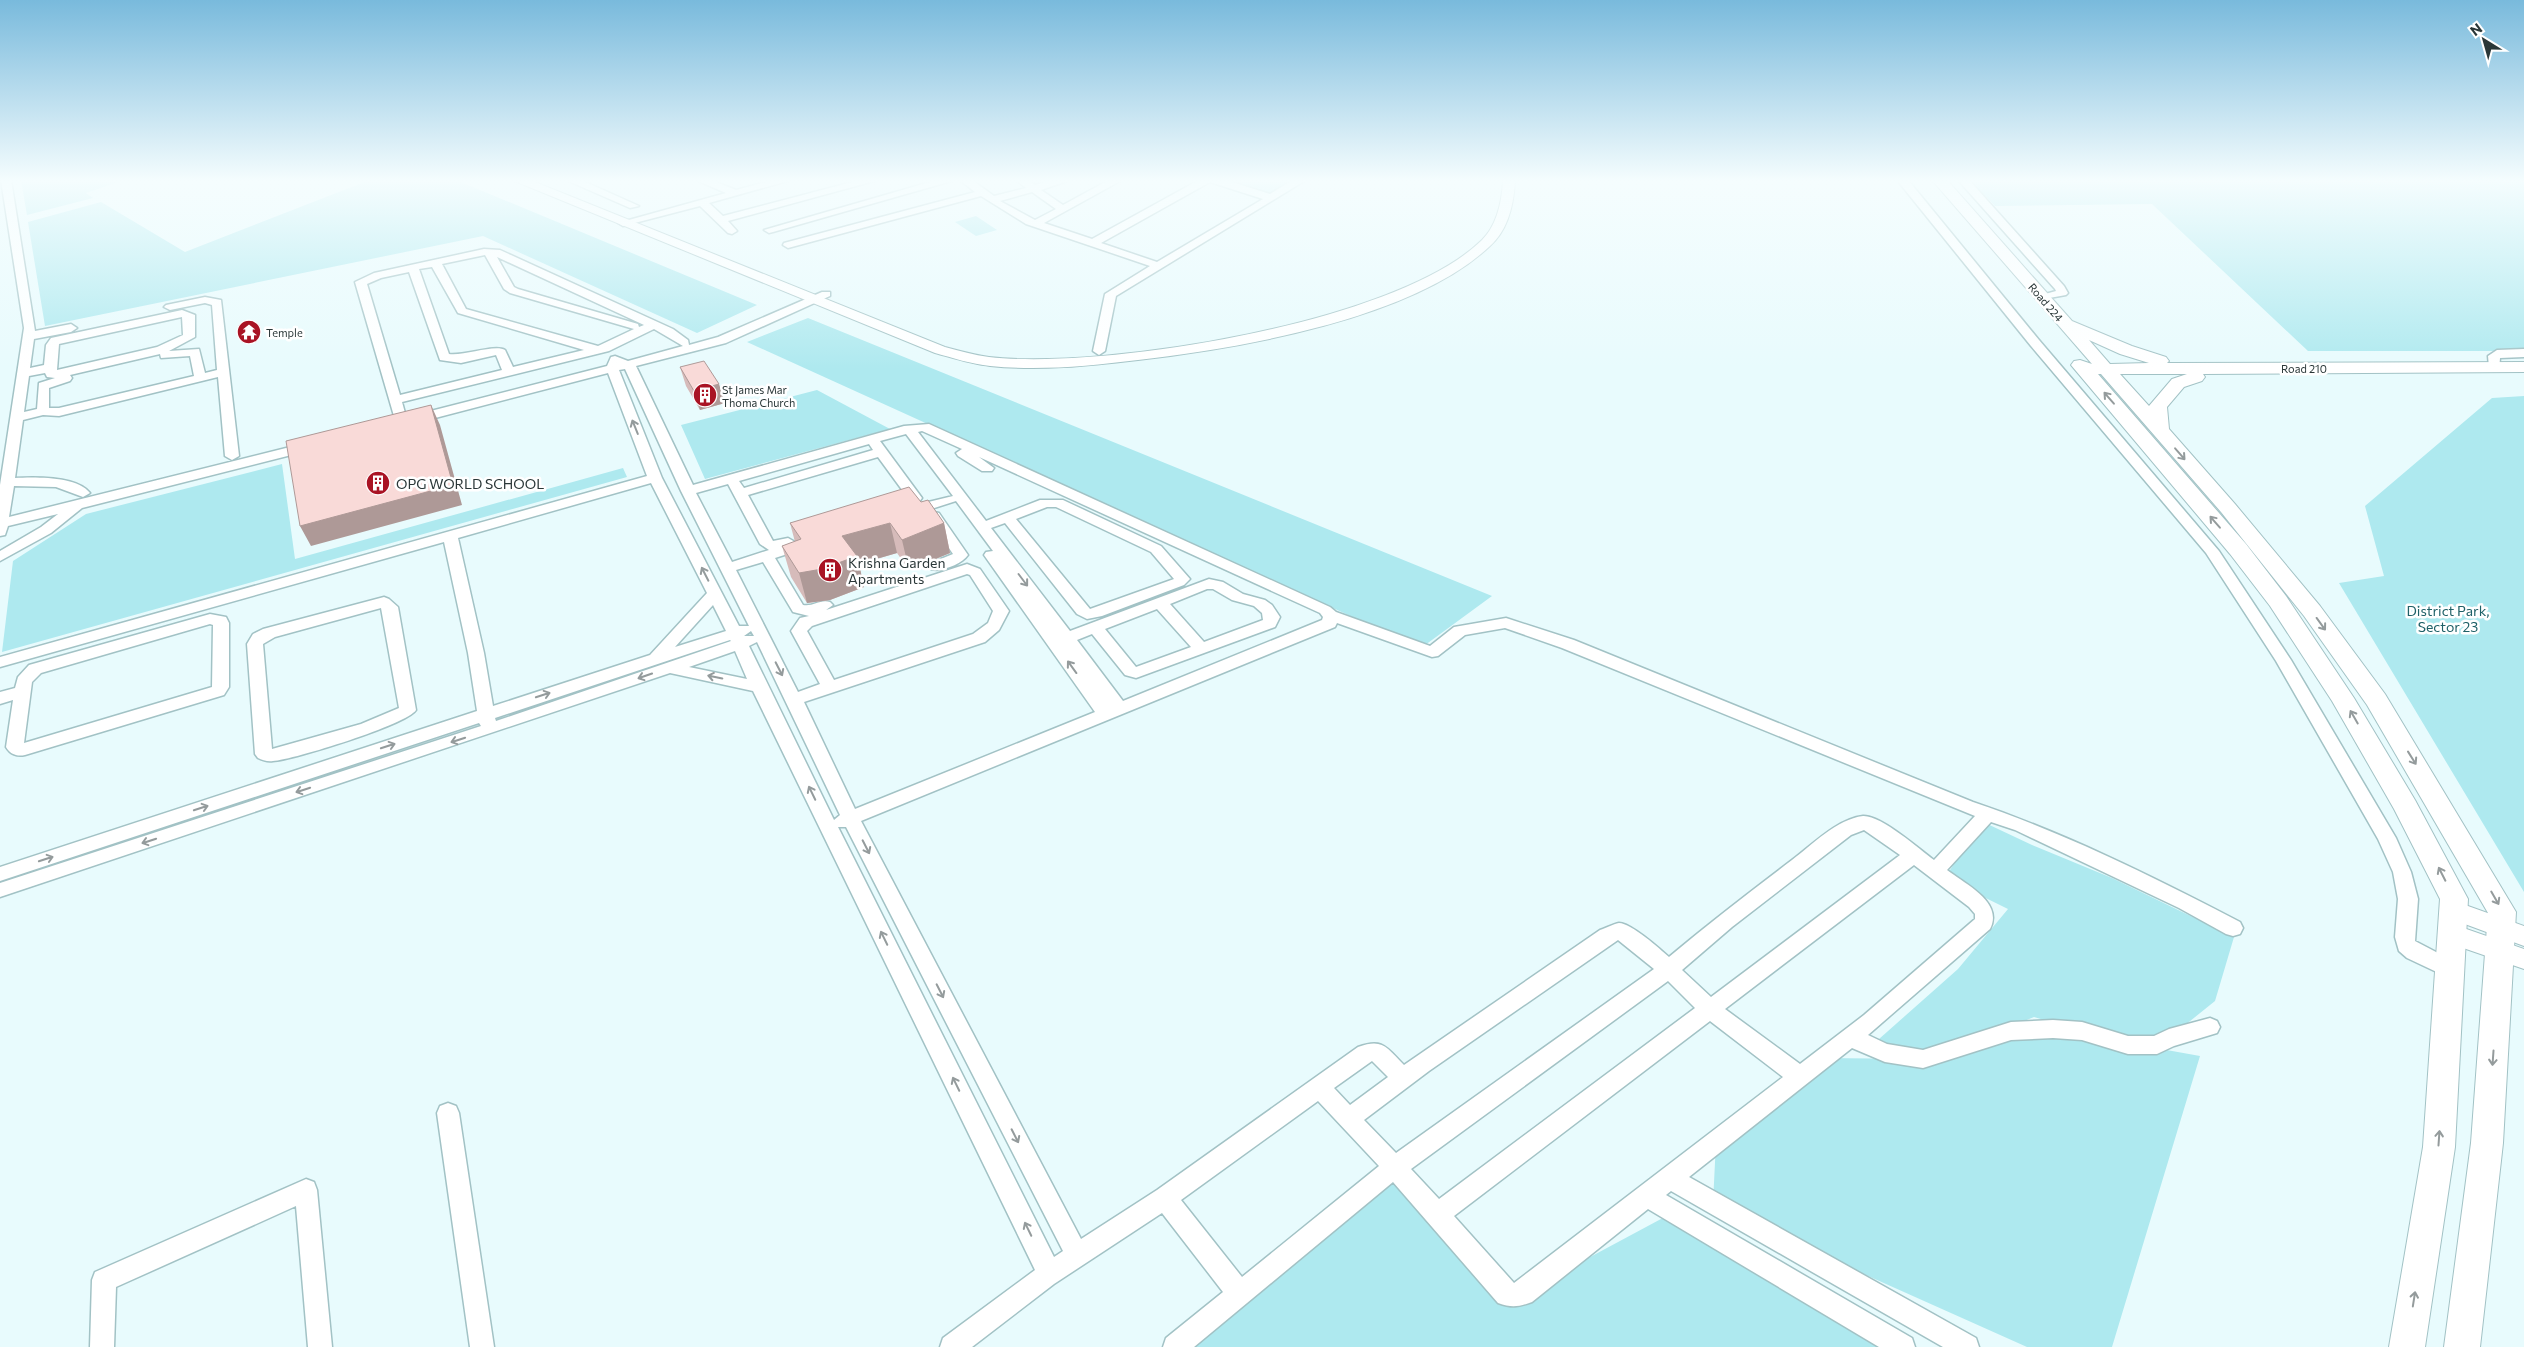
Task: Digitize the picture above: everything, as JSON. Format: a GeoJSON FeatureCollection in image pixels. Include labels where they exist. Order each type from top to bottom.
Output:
{"type":"FeatureCollection","features":[{"type":"Feature","properties":{"kind":"main road","name":"Road 224"},"geometry":{"type":"LineString","coordinates":[[1976,243],[2058,339]]}},
{"type":"Feature","properties":{"kind":"main road","name":"Road 224"},"geometry":{"type":"LineString","coordinates":[[1994,243],[2063,321],[2098,373]]}},
{"type":"Feature","properties":{"kind":"main road"},"geometry":{"type":"LineString","coordinates":[[2063,321],[2143,357],[2196,373]]}},
{"type":"Feature","properties":{"kind":"main road"},"geometry":{"type":"LineString","coordinates":[[2070,354],[2098,373],[2159,430],[2376,700],[2426,780],[2502,912],[2512,943],[2462,1347]]}},
{"type":"Feature","properties":{"kind":"main road","name":"Road 210"},"geometry":{"type":"LineString","coordinates":[[2098,373],[2437,371],[2524,367]]}},
{"type":"Feature","properties":{"kind":"main road","name":"Road 210"},"geometry":{"type":"LineString","coordinates":[[2482,370],[2524,376]]}},
{"type":"Feature","properties":{"kind":"main road"},"geometry":{"type":"LineString","coordinates":[[2098,373],[2246,559],[2275,576],[2342,698],[2406,806],[2454,899],[2439,1147],[2407,1347]]}},
{"type":"Feature","properties":{"kind":"main road"},"geometry":{"type":"LineString","coordinates":[[2159,430],[2158,406],[2178,383],[2196,373]]}},
{"type":"Feature","properties":{"kind":"street"},"geometry":{"type":"LineString","coordinates":[[0,556],[46,530],[81,499],[318,439],[232,456],[81,499],[1,522],[29,336],[26,298],[17,243]]}},
{"type":"Feature","properties":{"kind":"street"},"geometry":{"type":"LineString","coordinates":[[694,243],[940,350],[969,359],[1029,363],[1228,342],[1297,327],[1386,301],[1417,288],[1454,268],[1486,243]]}},
{"type":"Feature","properties":{"kind":"street"},"geometry":{"type":"LineString","coordinates":[[788,245],[796,243]]}},
{"type":"Feature","properties":{"kind":"street"},"geometry":{"type":"LineString","coordinates":[[1093,243],[1157,265]]}},
{"type":"Feature","properties":{"kind":"street"},"geometry":{"type":"LineString","coordinates":[[1099,351],[1108,300],[1111,294],[1195,243]]}},
{"type":"Feature","properties":{"kind":"street"},"geometry":{"type":"LineString","coordinates":[[648,327],[501,253],[489,252],[436,262],[361,282],[395,400],[395,418],[613,365],[730,328],[815,295],[950,343],[995,354],[1133,352],[1292,319],[1357,300],[1405,282],[1442,263],[1466,243]]}},
{"type":"Feature","properties":{"kind":"street"},"geometry":{"type":"LineString","coordinates":[[1953,243],[2035,343],[2212,552],[2232,580],[2283,660],[2387,838],[2402,872],[2408,899],[2406,945],[2414,952],[2450,969]]}},
{"type":"Feature","properties":{"kind":"street"},"geometry":{"type":"LineString","coordinates":[[2020,243],[2054,280],[2062,293],[2042,298]]}},
{"type":"Feature","properties":{"kind":"street"},"geometry":{"type":"LineString","coordinates":[[489,252],[510,289],[514,291],[669,332],[684,343]]}},
{"type":"Feature","properties":{"kind":"street"},"geometry":{"type":"LineString","coordinates":[[436,262],[458,307],[462,311],[598,350]]}},
{"type":"Feature","properties":{"kind":"street"},"geometry":{"type":"LineString","coordinates":[[374,264],[378,276]]}},
{"type":"Feature","properties":{"kind":"street"},"geometry":{"type":"LineString","coordinates":[[413,268],[444,357],[461,358],[498,351],[501,353],[509,372]]}},
{"type":"Feature","properties":{"kind":"street"},"geometry":{"type":"LineString","coordinates":[[613,365],[629,365],[722,340],[815,295]]}},
{"type":"Feature","properties":{"kind":"street"},"geometry":{"type":"LineString","coordinates":[[29,336],[205,300],[215,300],[232,456]]}},
{"type":"Feature","properties":{"kind":"street"},"geometry":{"type":"LineString","coordinates":[[182,314],[189,315],[189,337],[170,347],[60,374],[50,374],[50,368],[52,345],[55,341],[182,314]]}},
{"type":"Feature","properties":{"kind":"street"},"geometry":{"type":"LineString","coordinates":[[395,400],[598,350],[621,342],[648,327]]}},
{"type":"Feature","properties":{"kind":"street"},"geometry":{"type":"LineString","coordinates":[[43,411],[43,386],[47,383],[178,352],[195,352],[200,377]]}},
{"type":"Feature","properties":{"kind":"street"},"geometry":{"type":"LineString","coordinates":[[2482,370],[2497,354],[2524,353]]}},
{"type":"Feature","properties":{"kind":"street"},"geometry":{"type":"LineString","coordinates":[[613,365],[656,478],[738,638],[760,687],[1050,1273]]}},
{"type":"Feature","properties":{"kind":"street"},"geometry":{"type":"LineString","coordinates":[[629,365],[690,494],[794,699],[848,814],[1077,1255]]}},
{"type":"Feature","properties":{"kind":"street"},"geometry":{"type":"LineString","coordinates":[[24,374],[50,368]]}},
{"type":"Feature","properties":{"kind":"street"},"geometry":{"type":"LineString","coordinates":[[17,418],[43,411],[59,412],[224,372]]}},
{"type":"Feature","properties":{"kind":"street"},"geometry":{"type":"LineString","coordinates":[[690,494],[737,489],[878,448],[920,426],[930,428],[1328,613],[1432,652],[1460,631],[1506,623],[1568,644],[1988,814],[2021,825],[2186,903],[2233,928]]}},
{"type":"Feature","properties":{"kind":"street"},"geometry":{"type":"LineString","coordinates":[[690,494],[909,433],[929,431],[987,468]]}},
{"type":"Feature","properties":{"kind":"street"},"geometry":{"type":"LineString","coordinates":[[909,433],[950,500],[1110,708]]}},
{"type":"Feature","properties":{"kind":"street"},"geometry":{"type":"LineString","coordinates":[[909,433],[1067,638],[1110,708]]}},
{"type":"Feature","properties":{"kind":"street"},"geometry":{"type":"LineString","coordinates":[[878,448],[915,498],[911,504],[899,510],[925,507],[950,500]]}},
{"type":"Feature","properties":{"kind":"street"},"geometry":{"type":"LineString","coordinates":[[0,662],[656,478]]}},
{"type":"Feature","properties":{"kind":"street"},"geometry":{"type":"LineString","coordinates":[[8,482],[58,484],[76,488],[81,499]]}},
{"type":"Feature","properties":{"kind":"street"},"geometry":{"type":"LineString","coordinates":[[728,568],[767,556],[818,536],[770,546],[767,544],[737,489]]}},
{"type":"Feature","properties":{"kind":"street"},"geometry":{"type":"LineString","coordinates":[[982,526],[1045,503],[1058,503],[1156,549],[1182,578],[1170,586],[1097,613],[1087,614],[1082,611],[1007,517]]}},
{"type":"Feature","properties":{"kind":"street"},"geometry":{"type":"LineString","coordinates":[[767,556],[798,609],[808,611],[960,557],[960,551],[930,509],[925,507]]}},
{"type":"Feature","properties":{"kind":"street"},"geometry":{"type":"LineString","coordinates":[[450,535],[476,653],[488,722]]}},
{"type":"Feature","properties":{"kind":"street"},"geometry":{"type":"LineString","coordinates":[[794,699],[830,687],[984,635],[1001,616],[1001,611],[975,572],[968,569],[806,622],[799,631],[830,687]]}},
{"type":"Feature","properties":{"kind":"street"},"geometry":{"type":"LineString","coordinates":[[1067,638],[1095,627],[1210,584],[1216,584],[1236,597],[1260,603],[1271,614],[1272,619],[1268,623],[1136,673],[1131,671],[1095,627]]}},
{"type":"Feature","properties":{"kind":"street"},"geometry":{"type":"LineString","coordinates":[[654,659],[715,593]]}},
{"type":"Feature","properties":{"kind":"street"},"geometry":{"type":"LineString","coordinates":[[384,602],[390,607],[408,710],[400,717],[357,730],[273,755],[264,754],[256,641],[269,633],[384,602]]}},
{"type":"Feature","properties":{"kind":"street"},"geometry":{"type":"LineString","coordinates":[[1160,603],[1202,649]]}},
{"type":"Feature","properties":{"kind":"street"},"geometry":{"type":"LineString","coordinates":[[827,822],[1328,622],[1331,620],[1328,613]]}},
{"type":"Feature","properties":{"kind":"street"},"geometry":{"type":"LineString","coordinates":[[220,620],[222,687],[206,696],[20,750],[15,747],[22,692],[28,675],[47,664],[203,621],[220,620]]}},
{"type":"Feature","properties":{"kind":"street"},"geometry":{"type":"LineString","coordinates":[[0,890],[488,722],[654,659],[760,631]]}},
{"type":"Feature","properties":{"kind":"street"},"geometry":{"type":"LineString","coordinates":[[0,874],[360,755],[488,722],[670,667],[738,638]]}},
{"type":"Feature","properties":{"kind":"street"},"geometry":{"type":"LineString","coordinates":[[670,667],[760,687]]}},
{"type":"Feature","properties":{"kind":"street"},"geometry":{"type":"LineString","coordinates":[[0,698],[22,692]]}},
{"type":"Feature","properties":{"kind":"street"},"geometry":{"type":"LineString","coordinates":[[357,730],[360,755]]}},
{"type":"Feature","properties":{"kind":"street"},"geometry":{"type":"LineString","coordinates":[[327,739],[329,765]]}},
{"type":"Feature","properties":{"kind":"street"},"geometry":{"type":"LineString","coordinates":[[1936,871],[1988,814]]}},
{"type":"Feature","properties":{"kind":"street"},"geometry":{"type":"LineString","coordinates":[[1175,1347],[1241,1295],[1395,1167],[1668,970],[1726,921],[1844,830],[1859,824],[1871,824],[1936,871],[1976,902],[1985,912],[1986,919],[1941,962],[1850,1037],[1516,1296],[1507,1294],[1500,1287],[1438,1214],[1395,1167],[1319,1087]]}},
{"type":"Feature","properties":{"kind":"street"},"geometry":{"type":"LineString","coordinates":[[1438,1214],[1711,1010],[1914,855]]}},
{"type":"Feature","properties":{"kind":"street"},"geometry":{"type":"LineString","coordinates":[[2453,922],[2512,943]]}},
{"type":"Feature","properties":{"kind":"street"},"geometry":{"type":"LineString","coordinates":[[1348,1119],[1613,932],[1620,931],[1626,933],[1711,1010],[1799,1076]]}},
{"type":"Feature","properties":{"kind":"street"},"geometry":{"type":"LineString","coordinates":[[1850,1037],[1884,1053],[1923,1060],[2011,1031],[2053,1029],[2082,1031],[2128,1045],[2157,1045],[2169,1038],[2210,1027]]}},
{"type":"Feature","properties":{"kind":"street"},"geometry":{"type":"LineString","coordinates":[[952,1347],[1050,1273],[1165,1198],[1370,1051],[1376,1051],[1404,1078]]}},
{"type":"Feature","properties":{"kind":"street"},"geometry":{"type":"LineString","coordinates":[[448,1113],[482,1347]]}},
{"type":"Feature","properties":{"kind":"street"},"geometry":{"type":"LineString","coordinates":[[1669,1178],[1967,1347]]}},
{"type":"Feature","properties":{"kind":"street"},"geometry":{"type":"LineString","coordinates":[[102,1347],[104,1280],[306,1190],[320,1347]]}},
{"type":"Feature","properties":{"kind":"street"},"geometry":{"type":"LineString","coordinates":[[1646,1196],[1903,1347]]}},
{"type":"Feature","properties":{"kind":"street"},"geometry":{"type":"LineString","coordinates":[[1165,1198],[1241,1295]]}},
{"type":"Feature","properties":{"kind":"green space"},"geometry":{"type":"Polygon","coordinates":[[[31,243],[170,243],[185,252],[208,243],[450,243],[45,326],[31,243]]]}},
{"type":"Feature","properties":{"kind":"green space"},"geometry":{"type":"Polygon","coordinates":[[[498,243],[607,243],[757,305],[697,333],[498,243]]]}},
{"type":"Feature","properties":{"kind":"green space"},"geometry":{"type":"Polygon","coordinates":[[[2193,243],[2524,243],[2524,351],[2308,351],[2193,243]]]}},
{"type":"Feature","properties":{"kind":"green space"},"geometry":{"type":"Polygon","coordinates":[[[808,318],[1492,596],[1421,648],[747,342],[808,318]]]}},
{"type":"Feature","properties":{"kind":"green space"},"geometry":{"type":"Polygon","coordinates":[[[817,390],[890,429],[705,479],[681,425],[817,390]]]}},
{"type":"Feature","properties":{"kind":"green space","name":"District Park, Sector 23"},"geometry":{"type":"Polygon","coordinates":[[[2524,396],[2524,892],[2339,583],[2384,576],[2365,506],[2492,398],[2524,396]]]}},
{"type":"Feature","properties":{"kind":"green space"},"geometry":{"type":"Polygon","coordinates":[[[282,464],[295,559],[623,468],[627,477],[2,652],[13,561],[86,514],[282,464]]]}},
{"type":"Feature","properties":{"kind":"green space"},"geometry":{"type":"Polygon","coordinates":[[[1981,821],[2032,845],[2112,878],[2234,937],[2215,1001],[2169,1038],[2111,1040],[2200,1056],[2112,1347],[2027,1347],[1745,1221],[1713,1203],[1716,1142],[1823,1058],[1923,1059],[2053,1029],[2102,1037],[2034,1017],[1948,1052],[1870,1047],[1958,969],[2008,909],[1945,878],[1981,821]]]}},
{"type":"Feature","properties":{"kind":"green space"},"geometry":{"type":"Polygon","coordinates":[[[1395,1167],[1523,1293],[1674,1212],[1903,1347],[1184,1347],[1395,1167]]]}},
{"type":"Feature","properties":{"kind":"building"},"geometry":{"type":"Polygon","coordinates":[[[704,361],[719,384],[694,391],[680,367],[704,361]]]}},
{"type":"Feature","properties":{"kind":"building","name":"OPG WORLD SCHOOL"},"geometry":{"type":"Polygon","coordinates":[[[431,405],[453,485],[300,526],[286,441],[431,405]]]}},
{"type":"Feature","properties":{"kind":"building"},"geometry":{"type":"Polygon","coordinates":[[[909,487],[921,502],[928,500],[944,523],[902,540],[890,523],[842,536],[857,556],[822,569],[799,573],[782,546],[801,539],[790,523],[909,487]]]}},
{"type":"Feature","properties":{"kind":"place","name":"Temple"},"geometry":{"type":"Point","coordinates":[249,332]}},
{"type":"Feature","properties":{"kind":"place","name":"St James Mar Thoma Church"},"geometry":{"type":"Point","coordinates":[705,395]}},
{"type":"Feature","properties":{"kind":"place","name":"OPG WORLD SCHOOL"},"geometry":{"type":"Point","coordinates":[378,483]}},
{"type":"Feature","properties":{"kind":"place","name":"Krishna Garden Apartments"},"geometry":{"type":"Point","coordinates":[830,570]}}]}
